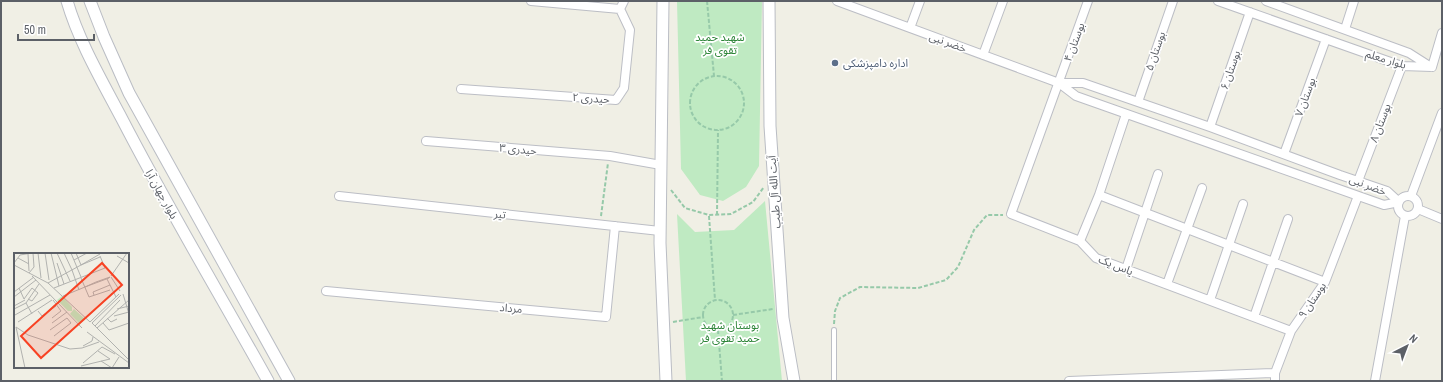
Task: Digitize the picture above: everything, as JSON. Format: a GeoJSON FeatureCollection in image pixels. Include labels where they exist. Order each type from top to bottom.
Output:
{"type":"FeatureCollection","features":[{"type":"Feature","properties":{"kind":"main road","name":"بلوار جهان آرا"},"geometry":{"type":"LineString","coordinates":[[67,1],[85,46],[155,184],[268,381]]}},
{"type":"Feature","properties":{"kind":"main road","name":"بلوار جهان آرا"},"geometry":{"type":"LineString","coordinates":[[90,1],[129,93],[289,381]]}},
{"type":"Feature","properties":{"kind":"main road"},"geometry":{"type":"LineString","coordinates":[[663,1],[660,231],[666,381]]}},
{"type":"Feature","properties":{"kind":"main road","name":"آیت الله آل طیب"},"geometry":{"type":"LineString","coordinates":[[769,1],[770,126],[773,172],[783,308],[794,381]]}},
{"type":"Feature","properties":{"kind":"street"},"geometry":{"type":"LineString","coordinates":[[531,1],[620,9],[624,1]]}},
{"type":"Feature","properties":{"kind":"street","name":"خضر نبی"},"geometry":{"type":"LineString","coordinates":[[837,1],[1059,83],[1076,96],[1126,114],[1384,205],[1398,202]]}},
{"type":"Feature","properties":{"kind":"street"},"geometry":{"type":"LineString","coordinates":[[910,28],[920,1]]}},
{"type":"Feature","properties":{"kind":"street"},"geometry":{"type":"LineString","coordinates":[[983,55],[1003,1]]}},
{"type":"Feature","properties":{"kind":"street","name":"بوستان ۴"},"geometry":{"type":"LineString","coordinates":[[1059,83],[1088,1]]}},
{"type":"Feature","properties":{"kind":"street","name":"بوستان ۵"},"geometry":{"type":"LineString","coordinates":[[1138,102],[1173,1]]}},
{"type":"Feature","properties":{"kind":"street","name":"بلوار معلم"},"geometry":{"type":"LineString","coordinates":[[1218,1],[1402,66],[1432,67]]}},
{"type":"Feature","properties":{"kind":"street","name":"بلوار معلم"},"geometry":{"type":"LineString","coordinates":[[1267,1],[1409,53],[1432,67]]}},
{"type":"Feature","properties":{"kind":"street"},"geometry":{"type":"LineString","coordinates":[[1345,29],[1354,1]]}},
{"type":"Feature","properties":{"kind":"street","name":"حیدری ۲"},"geometry":{"type":"LineString","coordinates":[[461,89],[616,100],[624,88],[630,30],[620,9]]}},
{"type":"Feature","properties":{"kind":"street","name":"بوستان ۶"},"geometry":{"type":"LineString","coordinates":[[1210,127],[1250,12]]}},
{"type":"Feature","properties":{"kind":"street"},"geometry":{"type":"LineString","coordinates":[[1432,67],[1442,33]]}},
{"type":"Feature","properties":{"kind":"street","name":"بوستان ۷"},"geometry":{"type":"LineString","coordinates":[[1284,154],[1326,39]]}},
{"type":"Feature","properties":{"kind":"street","name":"بوستان ۸"},"geometry":{"type":"LineString","coordinates":[[1358,181],[1402,66]]}},
{"type":"Feature","properties":{"kind":"street"},"geometry":{"type":"LineString","coordinates":[[1011,214],[1059,83]]}},
{"type":"Feature","properties":{"kind":"street","name":"خضر نبی"},"geometry":{"type":"LineString","coordinates":[[1059,83],[1083,83],[1210,127],[1387,191],[1398,202]]}},
{"type":"Feature","properties":{"kind":"street"},"geometry":{"type":"LineString","coordinates":[[1411,196],[1442,113]]}},
{"type":"Feature","properties":{"kind":"street"},"geometry":{"type":"LineString","coordinates":[[1080,241],[1099,195],[1126,114]]}},
{"type":"Feature","properties":{"kind":"street","name":"حیدری ۳"},"geometry":{"type":"LineString","coordinates":[[426,141],[610,156],[660,165]]}},
{"type":"Feature","properties":{"kind":"street"},"geometry":{"type":"LineString","coordinates":[[1126,269],[1158,174]]}},
{"type":"Feature","properties":{"kind":"street"},"geometry":{"type":"LineString","coordinates":[[1167,284],[1202,188]]}},
{"type":"Feature","properties":{"kind":"street"},"geometry":{"type":"LineString","coordinates":[[1099,195],[1325,282]]}},
{"type":"Feature","properties":{"kind":"street","name":"تیر"},"geometry":{"type":"LineString","coordinates":[[339,196],[660,231]]}},
{"type":"Feature","properties":{"kind":"street","name":"بوستان ۹"},"geometry":{"type":"LineString","coordinates":[[1275,377],[1291,331],[1325,282],[1358,196]]}},
{"type":"Feature","properties":{"kind":"street"},"geometry":{"type":"LineString","coordinates":[[1411,196],[1418,203],[1418,209],[1414,215],[1409,217],[1405,216],[1398,210],[1398,202],[1402,197],[1411,196]]}},
{"type":"Feature","properties":{"kind":"street"},"geometry":{"type":"LineString","coordinates":[[1210,300],[1243,204]]}},
{"type":"Feature","properties":{"kind":"street"},"geometry":{"type":"LineString","coordinates":[[1418,209],[1442,219]]}},
{"type":"Feature","properties":{"kind":"street","name":"یاس یک"},"geometry":{"type":"LineString","coordinates":[[1011,214],[1080,241],[1096,258],[1291,331]]}},
{"type":"Feature","properties":{"kind":"street"},"geometry":{"type":"LineString","coordinates":[[1375,381],[1405,216]]}},
{"type":"Feature","properties":{"kind":"street"},"geometry":{"type":"LineString","coordinates":[[1254,317],[1288,219]]}},
{"type":"Feature","properties":{"kind":"street","name":"مرداد"},"geometry":{"type":"LineString","coordinates":[[326,291],[606,316],[615,226]]}},
{"type":"Feature","properties":{"kind":"street"},"geometry":{"type":"LineString","coordinates":[[1069,381],[1275,377]]}},
{"type":"Feature","properties":{"kind":"lane"},"geometry":{"type":"LineString","coordinates":[[834,330],[834,381]]}},
{"type":"Feature","properties":{"kind":"path"},"geometry":{"type":"LineString","coordinates":[[707,1],[714,76]]}},
{"type":"Feature","properties":{"kind":"path"},"geometry":{"type":"LineString","coordinates":[[719,75],[732,79],[741,89],[745,102],[742,115],[734,125],[718,130],[708,129],[697,122],[690,110],[690,97],[695,85],[706,77],[719,75]]}},
{"type":"Feature","properties":{"kind":"path"},"geometry":{"type":"LineString","coordinates":[[718,130],[718,215]]}},
{"type":"Feature","properties":{"kind":"path"},"geometry":{"type":"LineString","coordinates":[[600,225],[610,156]]}},
{"type":"Feature","properties":{"kind":"path"},"geometry":{"type":"LineString","coordinates":[[660,176],[685,208],[709,216],[731,214],[753,202],[773,172]]}},
{"type":"Feature","properties":{"kind":"path"},"geometry":{"type":"LineString","coordinates":[[834,330],[835,311],[840,298],[860,287],[918,288],[946,280],[958,267],[974,230],[987,216],[1011,214]]}},
{"type":"Feature","properties":{"kind":"path"},"geometry":{"type":"LineString","coordinates":[[709,216],[715,300]]}},
{"type":"Feature","properties":{"kind":"path"},"geometry":{"type":"LineString","coordinates":[[715,300],[722,300],[728,304],[733,315],[731,324],[718,330],[711,328],[706,324],[703,317],[704,310],[708,304],[715,300]]}},
{"type":"Feature","properties":{"kind":"path"},"geometry":{"type":"LineString","coordinates":[[733,315],[783,308]]}},
{"type":"Feature","properties":{"kind":"path"},"geometry":{"type":"LineString","coordinates":[[663,323],[703,317]]}},
{"type":"Feature","properties":{"kind":"path"},"geometry":{"type":"LineString","coordinates":[[718,330],[722,381]]}},
{"type":"Feature","properties":{"kind":"green space","name":"شهید حمید تقوی فر"},"geometry":{"type":"Polygon","coordinates":[[[677,1],[762,1],[759,166],[746,187],[723,201],[700,195],[681,169],[677,1]]]}},
{"type":"Feature","properties":{"kind":"green space","name":"بوستان شهید حمید تقوی فر"},"geometry":{"type":"Polygon","coordinates":[[[765,201],[782,381],[686,381],[677,214],[695,232],[734,230],[765,201]]]}},
{"type":"Feature","properties":{"kind":"place","name":"اداره دامپزشکی"},"geometry":{"type":"Point","coordinates":[835,63]}}]}
